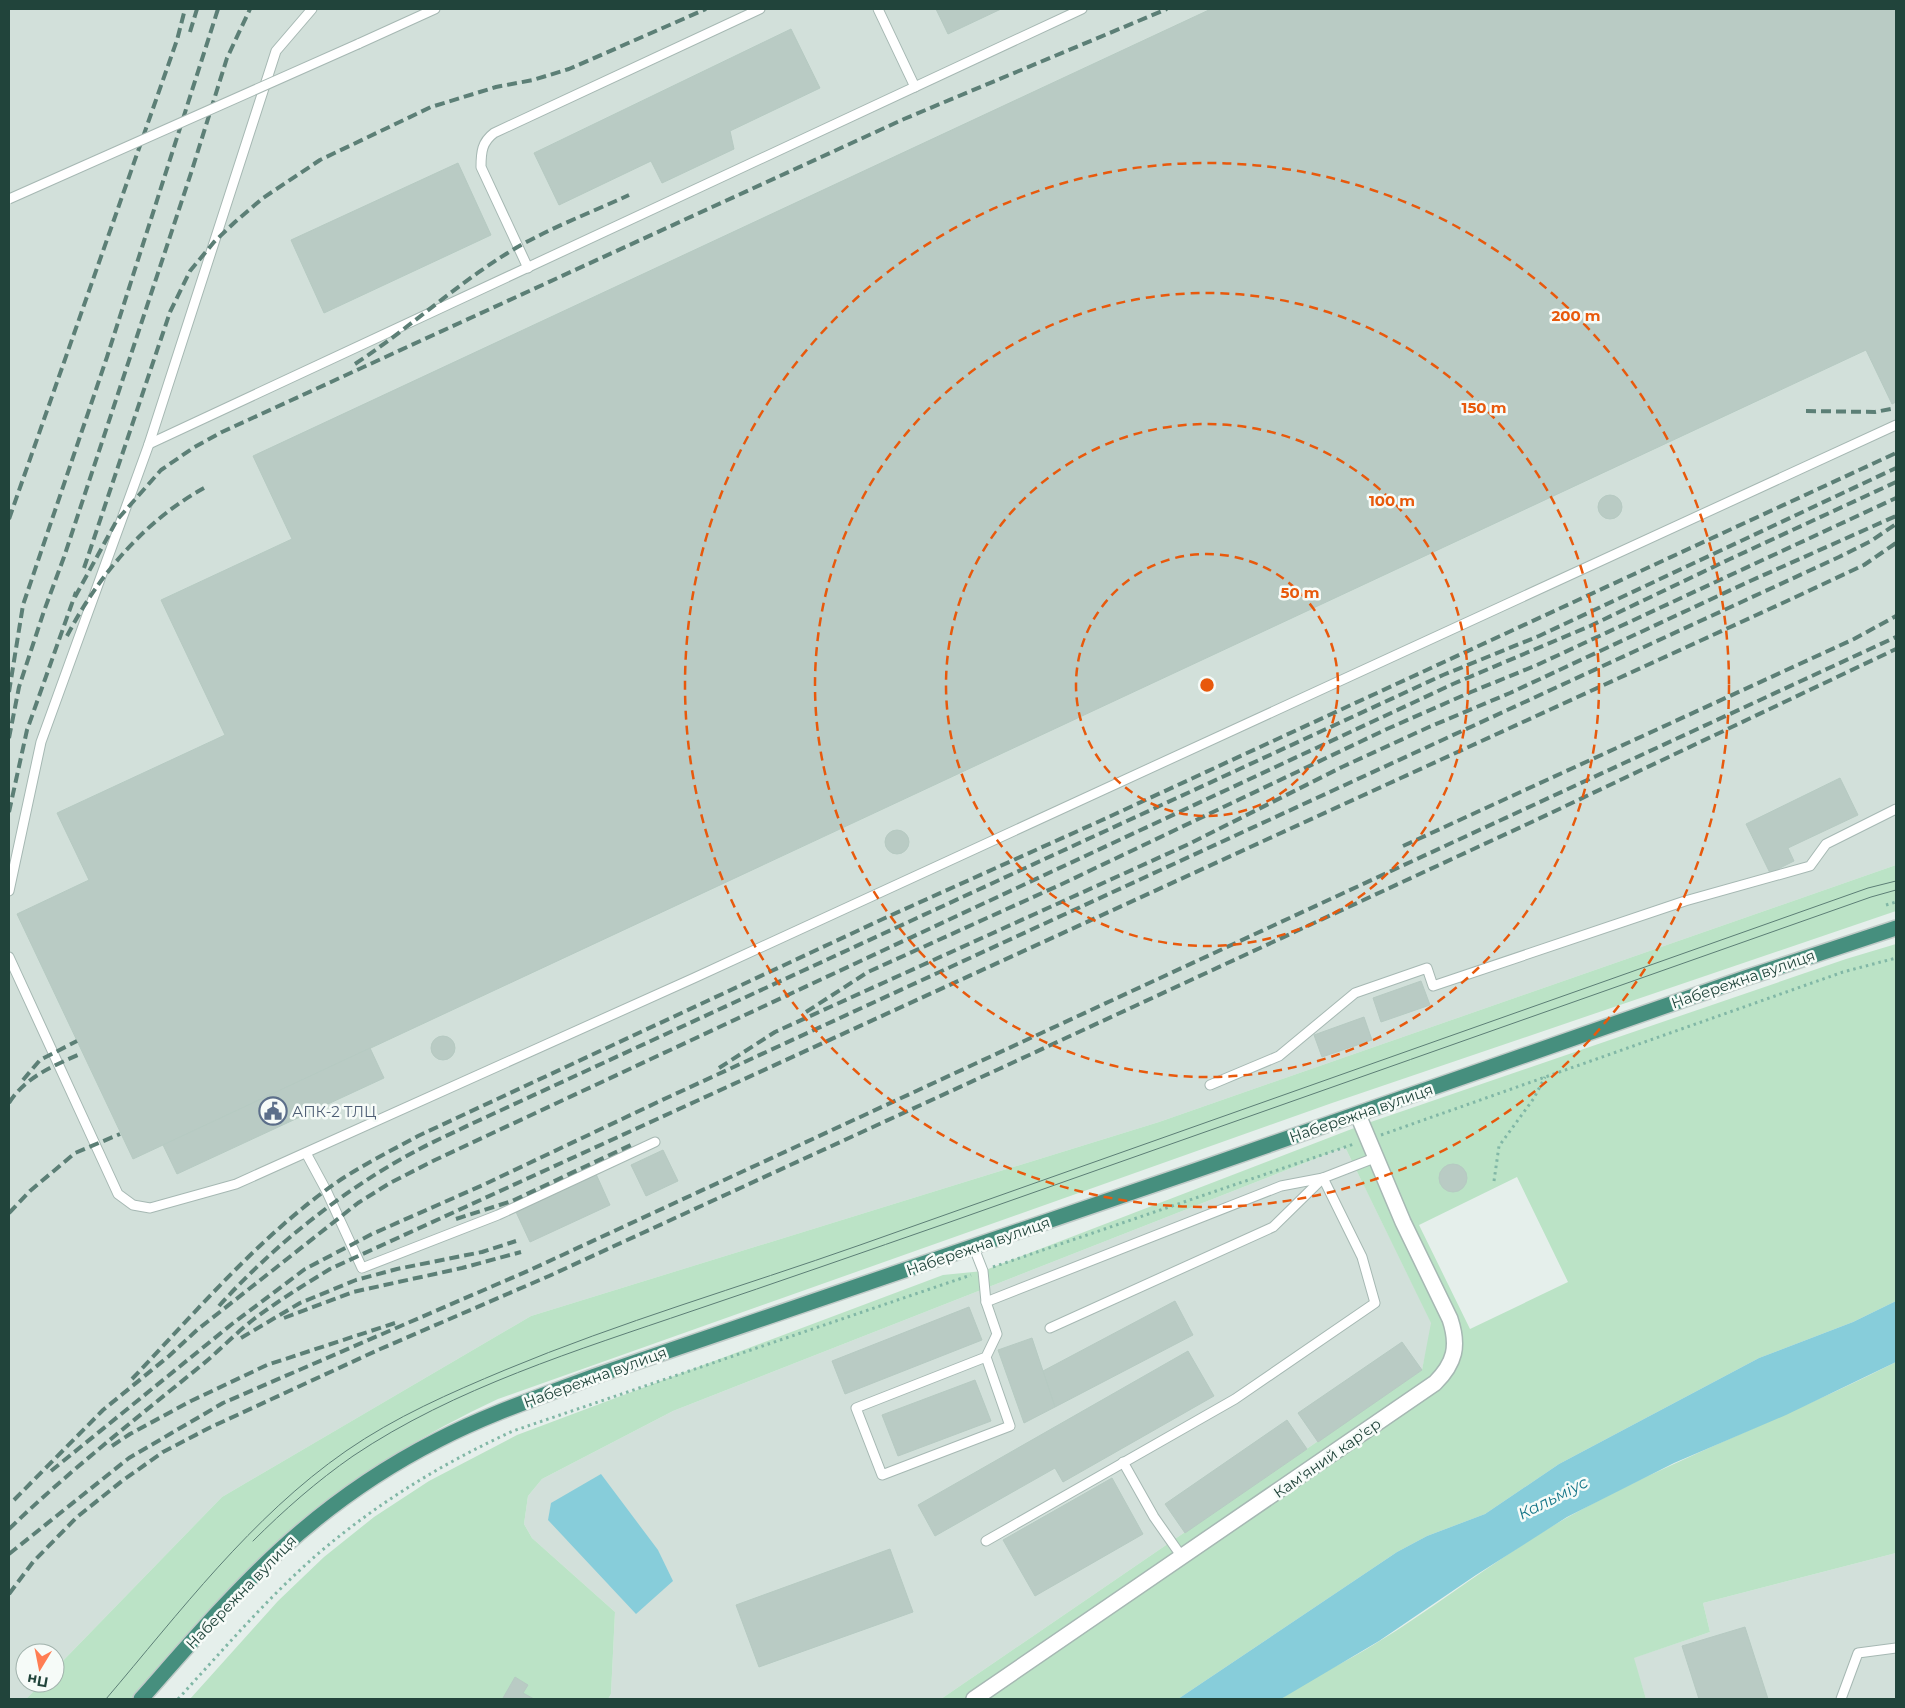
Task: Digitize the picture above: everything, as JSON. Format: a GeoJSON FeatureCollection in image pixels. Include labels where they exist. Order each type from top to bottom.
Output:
{"type":"FeatureCollection","features":[{"type":"Feature","properties":{"kind":"highway","name":"Набережна вулиця"},"geometry":{"type":"LineString","coordinates":[[141,1699],[248,1581],[301,1532],[373,1479],[438,1440],[502,1410],[594,1376],[974,1248],[1358,1115],[1745,978],[1896,928]]}},
{"type":"Feature","properties":{"kind":"street","name":"Кам'яний кар'єр"},"geometry":{"type":"LineString","coordinates":[[974,1699],[1435,1383],[1445,1373],[1456,1347],[1455,1333],[1403,1222],[1358,1115]]}},
{"type":"Feature","properties":{"kind":"lane"},"geometry":{"type":"LineString","coordinates":[[9,891],[42,742],[149,444],[276,51],[312,9]]}},
{"type":"Feature","properties":{"kind":"lane"},"geometry":{"type":"LineString","coordinates":[[9,199],[435,9]]}},
{"type":"Feature","properties":{"kind":"lane"},"geometry":{"type":"LineString","coordinates":[[528,268],[480,167],[485,139],[494,133],[760,9]]}},
{"type":"Feature","properties":{"kind":"lane"},"geometry":{"type":"LineString","coordinates":[[878,9],[915,86]]}},
{"type":"Feature","properties":{"kind":"lane"},"geometry":{"type":"LineString","coordinates":[[149,444],[1082,9]]}},
{"type":"Feature","properties":{"kind":"lane"},"geometry":{"type":"LineString","coordinates":[[9,957],[118,1194],[134,1205],[150,1208],[236,1184],[694,978],[1896,425]]}},
{"type":"Feature","properties":{"kind":"lane"},"geometry":{"type":"LineString","coordinates":[[1210,1085],[1279,1056],[1356,993],[1427,968],[1433,986],[1685,901],[1810,866],[1826,844],[1896,809]]}},
{"type":"Feature","properties":{"kind":"lane"},"geometry":{"type":"LineString","coordinates":[[306,1153],[326,1190],[362,1268],[498,1216],[655,1142]]}},
{"type":"Feature","properties":{"kind":"lane"},"geometry":{"type":"LineString","coordinates":[[986,1302],[1281,1186],[1323,1178],[1377,1157]]}},
{"type":"Feature","properties":{"kind":"lane"},"geometry":{"type":"LineString","coordinates":[[1050,1328],[1273,1227],[1323,1178]]}},
{"type":"Feature","properties":{"kind":"lane"},"geometry":{"type":"LineString","coordinates":[[986,1541],[1235,1399],[1376,1303],[1362,1257],[1323,1178]]}},
{"type":"Feature","properties":{"kind":"lane"},"geometry":{"type":"LineString","coordinates":[[974,1248],[983,1271],[986,1302],[997,1334],[986,1358],[1010,1426],[882,1475],[856,1408],[986,1358]]}},
{"type":"Feature","properties":{"kind":"lane"},"geometry":{"type":"LineString","coordinates":[[1123,1462],[1154,1517],[1182,1557]]}},
{"type":"Feature","properties":{"kind":"lane"},"geometry":{"type":"LineString","coordinates":[[1842,1699],[1858,1653],[1896,1648]]}},
{"type":"Feature","properties":{"kind":"path"},"geometry":{"type":"LineString","coordinates":[[1886,905],[1896,902]]}},
{"type":"Feature","properties":{"kind":"path"},"geometry":{"type":"LineString","coordinates":[[178,1699],[272,1597],[320,1552],[346,1531],[391,1498],[452,1460],[513,1432],[1369,1139],[1843,972],[1896,958]]}},
{"type":"Feature","properties":{"kind":"path"},"geometry":{"type":"LineString","coordinates":[[1494,1181],[1499,1146],[1534,1098],[1545,1077]]}},
{"type":"Feature","properties":{"kind":"shaded area"},"geometry":{"type":"Polygon","coordinates":[[[9,9],[1896,9],[1896,865],[1159,1122],[531,1316],[222,1497],[65,1659],[65,1643],[15,1643],[15,1693],[32,1693],[26,1699],[9,1699],[9,9]]]}},
{"type":"Feature","properties":{"kind":"shaded area"},"geometry":{"type":"Polygon","coordinates":[[[1345,1147],[1432,1324],[1422,1370],[941,1699],[608,1699],[611,1694],[615,1612],[532,1538],[524,1524],[528,1496],[542,1479],[673,1411],[1345,1147]]]}},
{"type":"Feature","properties":{"kind":"shaded area"},"geometry":{"type":"Polygon","coordinates":[[[1896,1553],[1896,1699],[1646,1699],[1633,1658],[1710,1632],[1703,1603],[1896,1553]]]}},
{"type":"Feature","properties":{"kind":"green space"},"geometry":{"type":"Polygon","coordinates":[[[1896,865],[1896,911],[1332,1103],[498,1399],[419,1440],[320,1506],[297,1525],[134,1699],[26,1699],[32,1693],[65,1693],[65,1659],[222,1497],[531,1316],[1159,1122],[1896,865]]]}},
{"type":"Feature","properties":{"kind":"green space"},"geometry":{"type":"Polygon","coordinates":[[[1896,944],[1896,1301],[1853,1322],[1759,1358],[1559,1464],[1485,1514],[1427,1536],[1397,1552],[1178,1699],[941,1699],[1422,1370],[1431,1323],[1345,1147],[673,1411],[542,1479],[528,1496],[524,1524],[532,1538],[615,1612],[611,1694],[608,1699],[190,1699],[278,1601],[324,1557],[374,1517],[429,1481],[517,1435],[943,1275],[983,1271],[1362,1125],[1846,959],[1896,944]],[[1517,1177],[1419,1225],[1470,1329],[1568,1282],[1517,1177]]]}},
{"type":"Feature","properties":{"kind":"green space"},"geometry":{"type":"Polygon","coordinates":[[[1896,1362],[1896,1553],[1703,1603],[1710,1632],[1634,1658],[1646,1699],[1281,1699],[1378,1642],[1568,1517],[1649,1476],[1896,1362]]]}},
{"type":"Feature","properties":{"kind":"water","name":"Кальміус"},"geometry":{"type":"Polygon","coordinates":[[[1896,1301],[1896,1362],[1786,1415],[1674,1463],[1567,1517],[1476,1575],[1379,1641],[1281,1699],[1178,1699],[1397,1552],[1427,1536],[1485,1514],[1559,1464],[1759,1358],[1853,1322],[1896,1301]]]}},
{"type":"Feature","properties":{"kind":"water"},"geometry":{"type":"Polygon","coordinates":[[[601,1474],[658,1550],[673,1581],[636,1614],[548,1520],[551,1503],[601,1474]]]}},
{"type":"Feature","properties":{"kind":"building"},"geometry":{"type":"Polygon","coordinates":[[[936,9],[1001,9],[948,34],[936,9]]]}},
{"type":"Feature","properties":{"kind":"building"},"geometry":{"type":"Polygon","coordinates":[[[1211,9],[1896,9],[1896,402],[1892,404],[1866,350],[133,1159],[17,914],[89,880],[57,813],[225,735],[161,600],[292,539],[253,456],[1211,9]]]}},
{"type":"Feature","properties":{"kind":"building"},"geometry":{"type":"Polygon","coordinates":[[[791,29],[820,88],[730,131],[734,149],[662,183],[651,161],[559,205],[534,153],[791,29]]]}},
{"type":"Feature","properties":{"kind":"building"},"geometry":{"type":"Polygon","coordinates":[[[458,163],[491,235],[324,313],[291,240],[458,163]]]}},
{"type":"Feature","properties":{"kind":"building"},"geometry":{"type":"Polygon","coordinates":[[[1610,495],[1618,499],[1622,507],[1618,515],[1610,519],[1602,515],[1598,507],[1602,499],[1610,495]]]}},
{"type":"Feature","properties":{"kind":"building"},"geometry":{"type":"Polygon","coordinates":[[[1840,778],[1858,815],[1788,848],[1794,861],[1770,873],[1746,824],[1840,778]]]}},
{"type":"Feature","properties":{"kind":"building"},"geometry":{"type":"Polygon","coordinates":[[[897,830],[905,834],[909,842],[905,850],[897,854],[889,850],[885,842],[889,834],[897,830]]]}},
{"type":"Feature","properties":{"kind":"building"},"geometry":{"type":"Polygon","coordinates":[[[1421,981],[1430,1005],[1381,1022],[1373,998],[1421,981]]]}},
{"type":"Feature","properties":{"kind":"building"},"geometry":{"type":"Polygon","coordinates":[[[1364,1017],[1372,1040],[1322,1057],[1314,1035],[1364,1017]]]}},
{"type":"Feature","properties":{"kind":"building"},"geometry":{"type":"Polygon","coordinates":[[[443,1036],[451,1040],[455,1048],[451,1056],[443,1060],[435,1056],[431,1048],[435,1040],[443,1036]]]}},
{"type":"Feature","properties":{"kind":"building"},"geometry":{"type":"Polygon","coordinates":[[[370,1048],[384,1078],[177,1174],[163,1145],[370,1048]]]}},
{"type":"Feature","properties":{"kind":"building"},"geometry":{"type":"Polygon","coordinates":[[[663,1150],[678,1181],[646,1196],[631,1165],[663,1150]]]}},
{"type":"Feature","properties":{"kind":"building"},"geometry":{"type":"Polygon","coordinates":[[[1453,1164],[1463,1168],[1467,1178],[1463,1188],[1453,1192],[1443,1188],[1439,1178],[1443,1168],[1453,1164]]]}},
{"type":"Feature","properties":{"kind":"building"},"geometry":{"type":"Polygon","coordinates":[[[596,1174],[610,1205],[530,1242],[516,1212],[596,1174]]]}},
{"type":"Feature","properties":{"kind":"building"},"geometry":{"type":"Polygon","coordinates":[[[1175,1301],[1193,1335],[1055,1407],[1043,1371],[1175,1301]]]}},
{"type":"Feature","properties":{"kind":"building"},"geometry":{"type":"Polygon","coordinates":[[[969,1307],[982,1340],[845,1394],[832,1361],[969,1307]]]}},
{"type":"Feature","properties":{"kind":"building"},"geometry":{"type":"Polygon","coordinates":[[[1032,1338],[1055,1407],[1024,1423],[998,1350],[1032,1338]]]}},
{"type":"Feature","properties":{"kind":"building"},"geometry":{"type":"Polygon","coordinates":[[[1402,1342],[1422,1370],[1318,1442],[1298,1413],[1402,1342]]]}},
{"type":"Feature","properties":{"kind":"building"},"geometry":{"type":"Polygon","coordinates":[[[1188,1351],[1214,1396],[1063,1482],[1055,1468],[935,1536],[918,1505],[1188,1351]]]}},
{"type":"Feature","properties":{"kind":"building"},"geometry":{"type":"Polygon","coordinates":[[[975,1380],[991,1421],[898,1456],[882,1415],[975,1380]]]}},
{"type":"Feature","properties":{"kind":"building"},"geometry":{"type":"Polygon","coordinates":[[[1287,1420],[1307,1449],[1185,1533],[1165,1504],[1287,1420]]]}},
{"type":"Feature","properties":{"kind":"building"},"geometry":{"type":"Polygon","coordinates":[[[1112,1478],[1143,1534],[1035,1596],[1003,1540],[1112,1478]]]}},
{"type":"Feature","properties":{"kind":"building"},"geometry":{"type":"Polygon","coordinates":[[[890,1549],[913,1612],[759,1667],[736,1605],[890,1549]]]}},
{"type":"Feature","properties":{"kind":"building"},"geometry":{"type":"Polygon","coordinates":[[[1745,1627],[1768,1699],[1699,1699],[1682,1646],[1745,1627]]]}},
{"type":"Feature","properties":{"kind":"building"},"geometry":{"type":"Polygon","coordinates":[[[515,1677],[528,1685],[523,1693],[534,1699],[503,1698],[515,1677]]]}},
{"type":"Feature","properties":{"kind":"tram line"},"geometry":{"type":"LineString","coordinates":[[106,1699],[218,1567],[279,1505],[311,1477],[346,1451],[403,1416],[443,1397],[592,1336],[860,1245],[1868,888],[1896,881]]}},
{"type":"Feature","properties":{"kind":"tram line"},"geometry":{"type":"LineString","coordinates":[[253,1541],[301,1496],[353,1456],[433,1410],[518,1373],[561,1356],[950,1222],[1871,897],[1896,890]]}},
{"type":"Feature","properties":{"kind":"railway"},"geometry":{"type":"LineString","coordinates":[[9,519],[177,40],[185,9]]}},
{"type":"Feature","properties":{"kind":"railway"},"geometry":{"type":"LineString","coordinates":[[190,32],[197,9]]}},
{"type":"Feature","properties":{"kind":"railway"},"geometry":{"type":"LineString","coordinates":[[9,692],[23,605],[107,357],[218,9]]}},
{"type":"Feature","properties":{"kind":"railway"},"geometry":{"type":"LineString","coordinates":[[9,738],[19,687],[44,611],[64,557],[192,170],[227,58],[250,9]]}},
{"type":"Feature","properties":{"kind":"railway"},"geometry":{"type":"LineString","coordinates":[[84,568],[170,312],[190,271],[214,242],[235,222],[263,198],[320,160],[431,107],[496,87],[533,80],[569,69],[706,9]]}},
{"type":"Feature","properties":{"kind":"railway"},"geometry":{"type":"LineString","coordinates":[[75,597],[117,520],[161,470],[193,448],[222,432],[904,119],[1167,9]]}},
{"type":"Feature","properties":{"kind":"railway"},"geometry":{"type":"LineString","coordinates":[[355,364],[467,280],[506,254],[551,230],[629,195]]}},
{"type":"Feature","properties":{"kind":"railway"},"geometry":{"type":"LineString","coordinates":[[1806,411],[1875,412],[1896,408]]}},
{"type":"Feature","properties":{"kind":"railway"},"geometry":{"type":"LineString","coordinates":[[132,1379],[225,1280],[299,1211],[348,1175],[418,1136],[885,918],[1100,821],[1896,453]]}},
{"type":"Feature","properties":{"kind":"railway"},"geometry":{"type":"LineString","coordinates":[[219,1306],[262,1262],[310,1221],[387,1167],[428,1145],[1443,675],[1539,636],[1896,468]]}},
{"type":"Feature","properties":{"kind":"railway"},"geometry":{"type":"LineString","coordinates":[[14,1500],[103,1410],[169,1356],[197,1330],[358,1203],[390,1183],[435,1160],[1453,684],[1590,626],[1896,482]]}},
{"type":"Feature","properties":{"kind":"railway"},"geometry":{"type":"LineString","coordinates":[[67,636],[93,592],[125,552],[162,517],[182,501],[204,488]]}},
{"type":"Feature","properties":{"kind":"railway"},"geometry":{"type":"LineString","coordinates":[[806,1012],[868,972],[1062,884],[1387,729],[1537,665],[1896,498]]}},
{"type":"Feature","properties":{"kind":"railway"},"geometry":{"type":"LineString","coordinates":[[719,1068],[775,1032],[1189,844],[1342,767],[1429,727],[1510,693],[1748,582],[1896,516]]}},
{"type":"Feature","properties":{"kind":"railway"},"geometry":{"type":"LineString","coordinates":[[51,1471],[232,1324],[305,1269],[372,1234],[483,1185],[660,1101],[1839,557],[1871,541],[1896,524]]}},
{"type":"Feature","properties":{"kind":"railway"},"geometry":{"type":"LineString","coordinates":[[9,1529],[80,1465],[203,1364],[247,1324],[282,1299],[330,1269],[1787,601],[1864,565],[1896,543]]}},
{"type":"Feature","properties":{"kind":"railway"},"geometry":{"type":"LineString","coordinates":[[9,812],[27,730],[76,592]]}},
{"type":"Feature","properties":{"kind":"railway"},"geometry":{"type":"LineString","coordinates":[[1403,846],[1854,639],[1896,616]]}},
{"type":"Feature","properties":{"kind":"railway"},"geometry":{"type":"LineString","coordinates":[[9,1554],[129,1458],[223,1403],[530,1270],[1896,637]]}},
{"type":"Feature","properties":{"kind":"railway"},"geometry":{"type":"LineString","coordinates":[[9,1594],[33,1562],[77,1517],[122,1481],[163,1452],[209,1428],[378,1350],[549,1276],[999,1069],[1534,821],[1896,649]]}},
{"type":"Feature","properties":{"kind":"railway"},"geometry":{"type":"LineString","coordinates":[[23,1080],[40,1060],[77,1041]]}},
{"type":"Feature","properties":{"kind":"railway"},"geometry":{"type":"LineString","coordinates":[[9,1103],[32,1079],[51,1067],[82,1053]]}},
{"type":"Feature","properties":{"kind":"railway"},"geometry":{"type":"LineString","coordinates":[[9,1213],[30,1191],[75,1153],[120,1134]]}},
{"type":"Feature","properties":{"kind":"railway"},"geometry":{"type":"LineString","coordinates":[[456,1219],[512,1201],[633,1144]]}},
{"type":"Feature","properties":{"kind":"railway"},"geometry":{"type":"LineString","coordinates":[[241,1338],[300,1303],[356,1280],[397,1269],[482,1252],[516,1241]]}},
{"type":"Feature","properties":{"kind":"railway"},"geometry":{"type":"LineString","coordinates":[[284,1318],[353,1292],[462,1268],[521,1252]]}},
{"type":"Feature","properties":{"kind":"railway"},"geometry":{"type":"LineString","coordinates":[[112,1446],[130,1434],[191,1401],[267,1365],[395,1323]]}},
{"type":"Feature","properties":{"kind":"place","name":"АПК-2 ТЛЦ"},"geometry":{"type":"Point","coordinates":[273,1111]}}]}
